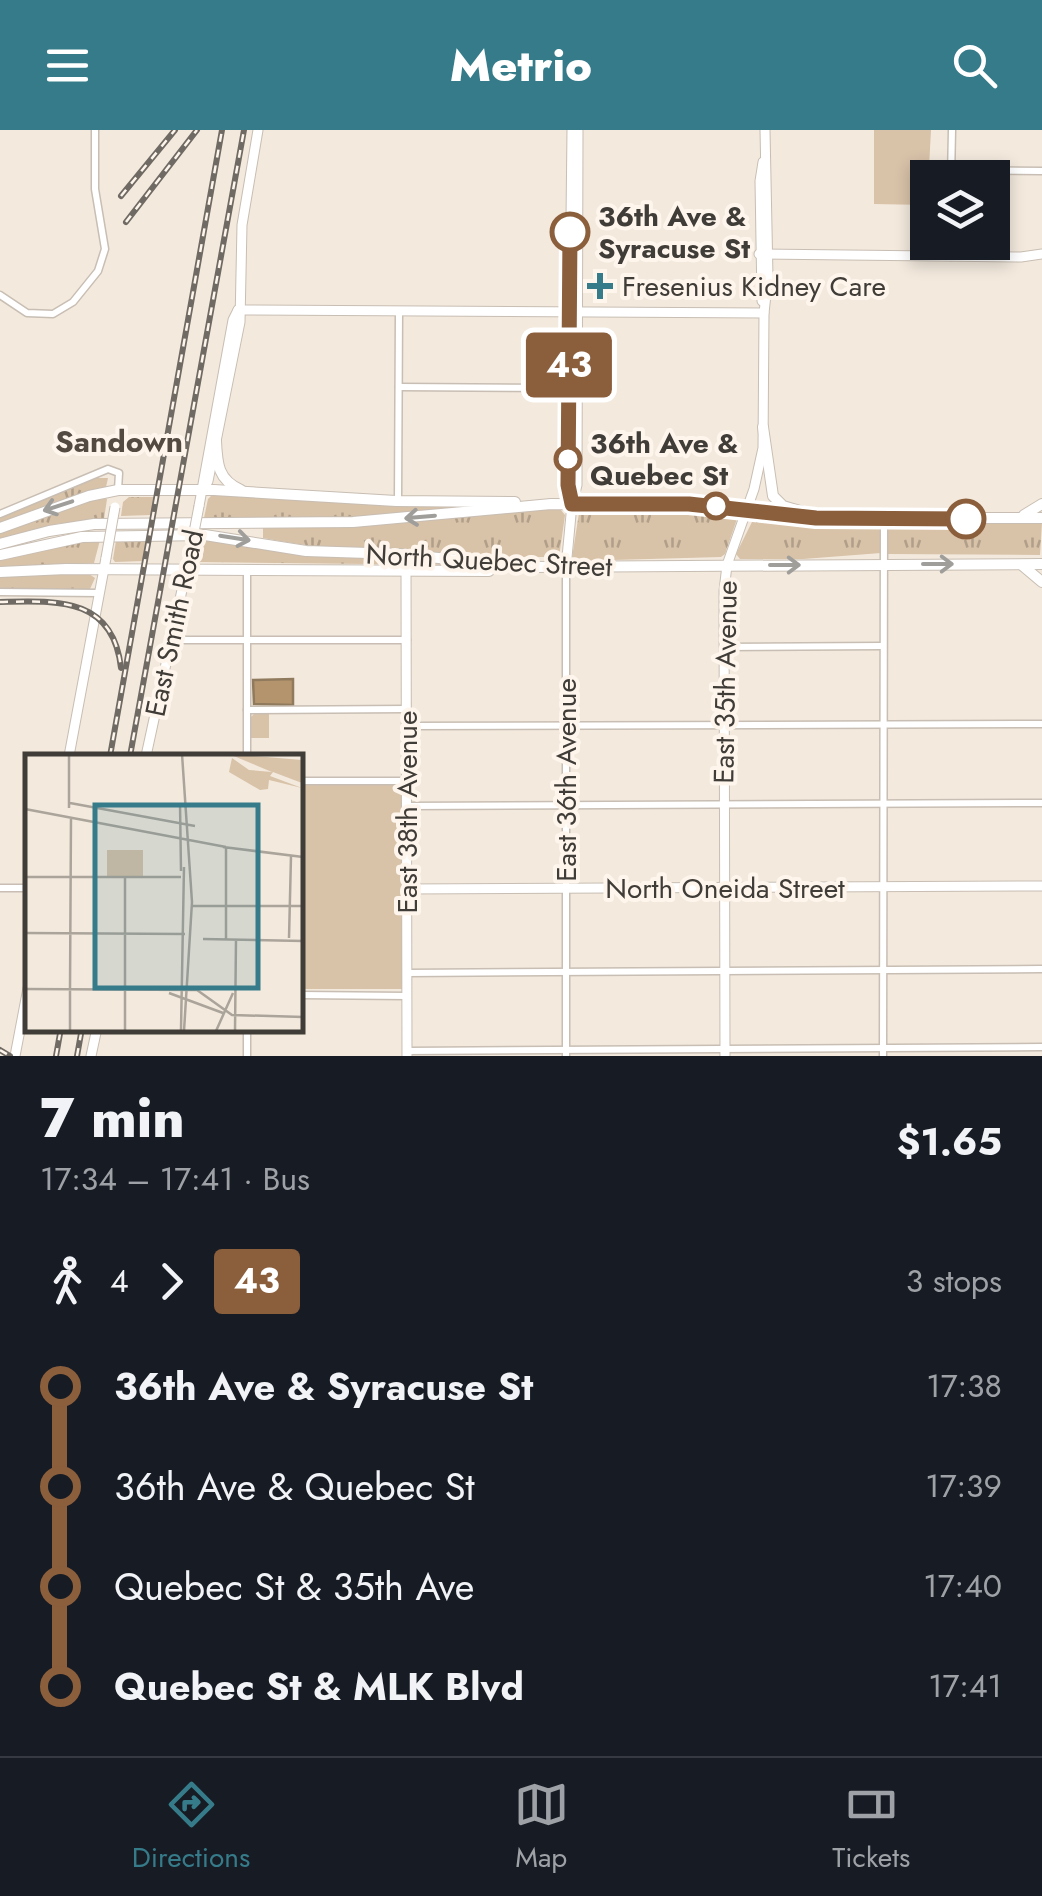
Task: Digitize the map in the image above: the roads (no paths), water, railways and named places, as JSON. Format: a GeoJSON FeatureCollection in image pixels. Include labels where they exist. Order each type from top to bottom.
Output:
{"type":"FeatureCollection","features":[{"type":"Feature","properties":{"kind":"main road"},"geometry":{"type":"LineString","coordinates":[[764,428],[772,496],[783,506],[826,519]]}},
{"type":"Feature","properties":{"kind":"main road"},"geometry":{"type":"LineString","coordinates":[[216,441],[222,477],[247,492]]}},
{"type":"Feature","properties":{"kind":"main road"},"geometry":{"type":"LineString","coordinates":[[0,528],[89,496],[118,490],[551,504]]}},
{"type":"Feature","properties":{"kind":"main road","name":"North Quebec Street"},"geometry":{"type":"LineString","coordinates":[[0,544],[46,531],[94,524],[353,522],[551,504],[689,504],[826,519],[1042,518]]}},
{"type":"Feature","properties":{"kind":"main road"},"geometry":{"type":"LineString","coordinates":[[1009,518],[1030,513],[1042,504]]}},
{"type":"Feature","properties":{"kind":"main road","name":"North Quebec Street"},"geometry":{"type":"LineString","coordinates":[[0,555],[82,537],[205,535],[306,551],[399,554],[528,567],[1042,564]]}},
{"type":"Feature","properties":{"kind":"main road"},"geometry":{"type":"LineString","coordinates":[[0,572],[105,564],[187,568],[528,567]]}},
{"type":"Feature","properties":{"kind":"main road"},"geometry":{"type":"LineString","coordinates":[[1017,564],[1034,572],[1042,582]]}},
{"type":"Feature","properties":{"kind":"street"},"geometry":{"type":"LineString","coordinates":[[0,295],[31,314],[57,312],[72,302],[98,271],[105,254],[96,189],[95,130]]}},
{"type":"Feature","properties":{"kind":"street","name":"East Smith Road"},"geometry":{"type":"LineString","coordinates":[[202,490],[208,481],[240,322],[242,225],[258,130]]}},
{"type":"Feature","properties":{"kind":"street","name":"East 36th Avenue"},"geometry":{"type":"LineString","coordinates":[[566,1053],[566,568],[577,490],[573,388],[575,130]]}},
{"type":"Feature","properties":{"kind":"street","name":"East 35th Avenue"},"geometry":{"type":"LineString","coordinates":[[725,1053],[727,565],[748,510],[760,465],[764,428],[768,183],[764,130]]}},
{"type":"Feature","properties":{"kind":"street"},"geometry":{"type":"LineString","coordinates":[[951,160],[952,130]]}},
{"type":"Feature","properties":{"kind":"street"},"geometry":{"type":"LineString","coordinates":[[1010,172],[1042,171]]}},
{"type":"Feature","properties":{"kind":"street"},"geometry":{"type":"LineString","coordinates":[[764,257],[910,257]]}},
{"type":"Feature","properties":{"kind":"street"},"geometry":{"type":"LineString","coordinates":[[1010,257],[1042,257]]}},
{"type":"Feature","properties":{"kind":"street"},"geometry":{"type":"LineString","coordinates":[[238,310],[764,314]]}},
{"type":"Feature","properties":{"kind":"street","name":"East Smith Road"},"geometry":{"type":"LineString","coordinates":[[146,754],[238,310]]}},
{"type":"Feature","properties":{"kind":"street"},"geometry":{"type":"LineString","coordinates":[[398,501],[399,311]]}},
{"type":"Feature","properties":{"kind":"street"},"geometry":{"type":"LineString","coordinates":[[399,387],[573,388]]}},
{"type":"Feature","properties":{"kind":"street"},"geometry":{"type":"LineString","coordinates":[[0,514],[112,468],[119,473],[69,754]]}},
{"type":"Feature","properties":{"kind":"street"},"geometry":{"type":"LineString","coordinates":[[883,1052],[884,519]]}},
{"type":"Feature","properties":{"kind":"street"},"geometry":{"type":"LineString","coordinates":[[246,568],[247,754]]}},
{"type":"Feature","properties":{"kind":"street","name":"East 38th Avenue"},"geometry":{"type":"LineString","coordinates":[[406,569],[407,1053]]}},
{"type":"Feature","properties":{"kind":"street"},"geometry":{"type":"LineString","coordinates":[[0,592],[99,592]]}},
{"type":"Feature","properties":{"kind":"street"},"geometry":{"type":"LineString","coordinates":[[170,640],[407,640]]}},
{"type":"Feature","properties":{"kind":"street"},"geometry":{"type":"LineString","coordinates":[[724,647],[883,646]]}},
{"type":"Feature","properties":{"kind":"street"},"geometry":{"type":"LineString","coordinates":[[247,710],[407,709]]}},
{"type":"Feature","properties":{"kind":"street"},"geometry":{"type":"LineString","coordinates":[[407,726],[1042,724]]}},
{"type":"Feature","properties":{"kind":"street"},"geometry":{"type":"LineString","coordinates":[[302,781],[407,781]]}},
{"type":"Feature","properties":{"kind":"street"},"geometry":{"type":"LineString","coordinates":[[407,806],[1042,802]]}},
{"type":"Feature","properties":{"kind":"street","name":"North Oneida Street"},"geometry":{"type":"LineString","coordinates":[[407,889],[1042,886]]}},
{"type":"Feature","properties":{"kind":"street"},"geometry":{"type":"LineString","coordinates":[[407,972],[1042,969]]}},
{"type":"Feature","properties":{"kind":"street"},"geometry":{"type":"LineString","coordinates":[[302,996],[407,996]]}},
{"type":"Feature","properties":{"kind":"street"},"geometry":{"type":"LineString","coordinates":[[16,1056],[25,1005]]}},
{"type":"Feature","properties":{"kind":"street"},"geometry":{"type":"LineString","coordinates":[[91,1056],[95,1031]]}},
{"type":"Feature","properties":{"kind":"street"},"geometry":{"type":"LineString","coordinates":[[247,1056],[248,1031]]}},
{"type":"Feature","properties":{"kind":"street"},"geometry":{"type":"LineString","coordinates":[[407,1053],[883,1052],[1042,1047]]}},
{"type":"Feature","properties":{"kind":"railway"},"geometry":{"type":"LineString","coordinates":[[121,196],[175,130]]}},
{"type":"Feature","properties":{"kind":"railway"},"geometry":{"type":"LineString","coordinates":[[126,222],[197,130]]}},
{"type":"Feature","properties":{"kind":"railway"},"geometry":{"type":"LineString","coordinates":[[110,754],[222,130]]}},
{"type":"Feature","properties":{"kind":"railway"},"geometry":{"type":"LineString","coordinates":[[130,754],[244,130]]}},
{"type":"Feature","properties":{"kind":"railway"},"geometry":{"type":"LineString","coordinates":[[0,602],[61,603],[94,615],[107,627],[116,644],[121,668]]}},
{"type":"Feature","properties":{"kind":"railway"},"geometry":{"type":"LineString","coordinates":[[56,1056],[60,1031]]}},
{"type":"Feature","properties":{"kind":"railway"},"geometry":{"type":"LineString","coordinates":[[77,1056],[81,1031]]}},
{"type":"Feature","properties":{"kind":"railway"},"geometry":{"type":"LineString","coordinates":[[0,1050],[10,1056]]}},
{"type":"Feature","properties":{"kind":"place","name":"36th Ave & Syracuse St"},"geometry":{"type":"Point","coordinates":[570,232]}},
{"type":"Feature","properties":{"kind":"place","name":"Fresenius Kidney Care"},"geometry":{"type":"Point","coordinates":[600,286]}},
{"type":"Feature","properties":{"kind":"place","name":"36th Ave & Quebec St"},"geometry":{"type":"Point","coordinates":[568,459]}},
{"type":"Feature","properties":{"kind":"district","name":"Sandown"},"geometry":{"type":"Point","coordinates":[119,442]}}]}
